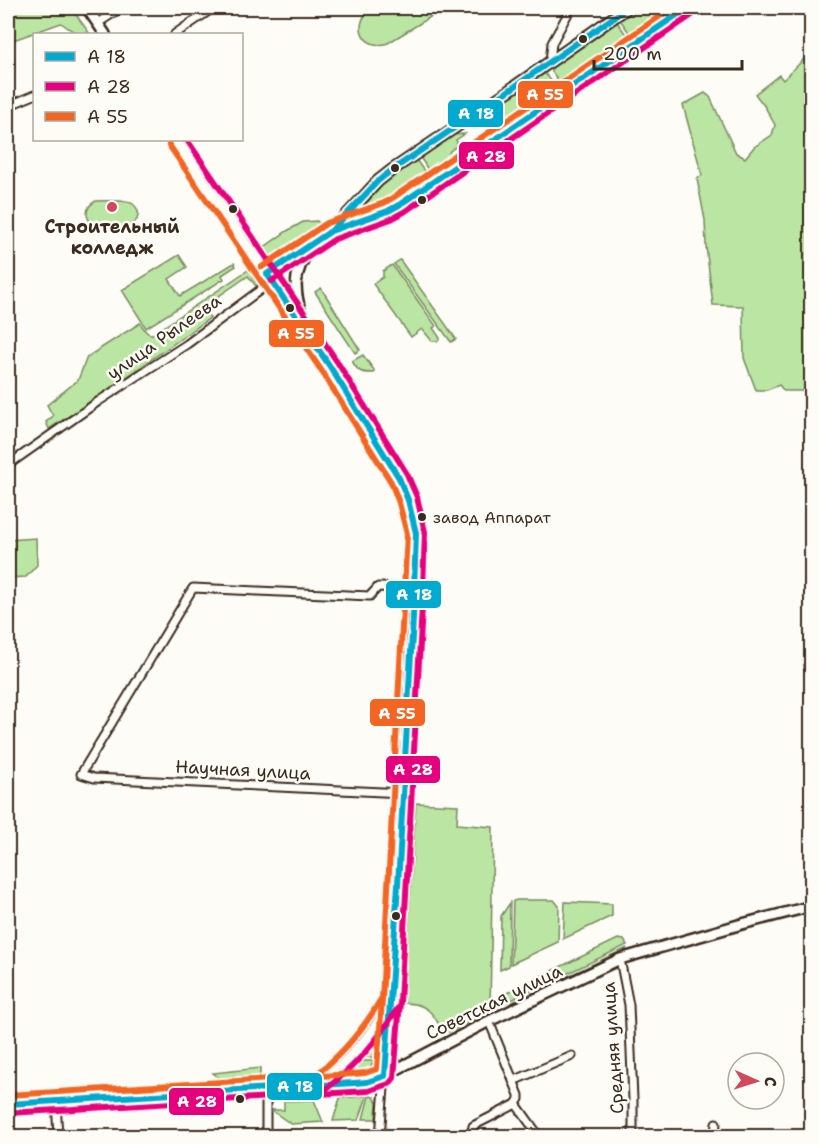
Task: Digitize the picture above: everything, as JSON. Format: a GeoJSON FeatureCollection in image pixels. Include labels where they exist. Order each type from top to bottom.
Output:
{"type":"FeatureCollection","features":[{"type":"Feature","properties":{"kind":"main road"},"geometry":{"type":"LineString","coordinates":[[87,8],[104,33]]}},
{"type":"Feature","properties":{"kind":"main road","name":"улица Рылеева"},"geometry":{"type":"LineString","coordinates":[[267,274],[331,231],[378,181],[392,170],[627,8]]}},
{"type":"Feature","properties":{"kind":"main road","name":"улица Рылеева"},"geometry":{"type":"LineString","coordinates":[[331,231],[399,205],[687,8]]}},
{"type":"Feature","properties":{"kind":"main road"},"geometry":{"type":"LineString","coordinates":[[177,141],[329,365],[399,478],[408,500],[416,533],[391,1001],[384,1076]]}},
{"type":"Feature","properties":{"kind":"main road"},"geometry":{"type":"LineString","coordinates":[[309,336],[295,286],[302,263],[318,240]]}},
{"type":"Feature","properties":{"kind":"main road","name":"Советская улица"},"geometry":{"type":"LineString","coordinates":[[8,1104],[367,1082],[384,1076],[489,1021],[620,959],[812,906]]}},
{"type":"Feature","properties":{"kind":"main road"},"geometry":{"type":"LineString","coordinates":[[317,1085],[336,1071],[366,1038],[391,1001]]}},
{"type":"Feature","properties":{"kind":"street"},"geometry":{"type":"LineString","coordinates":[[98,23],[121,8]]}},
{"type":"Feature","properties":{"kind":"street"},"geometry":{"type":"LineString","coordinates":[[176,33],[213,8]]}},
{"type":"Feature","properties":{"kind":"street"},"geometry":{"type":"LineString","coordinates":[[550,62],[552,43],[571,8]]}},
{"type":"Feature","properties":{"kind":"street"},"geometry":{"type":"LineString","coordinates":[[8,106],[33,95]]}},
{"type":"Feature","properties":{"kind":"street","name":"улица Рылеева"},"geometry":{"type":"LineString","coordinates":[[8,465],[99,401],[187,344],[267,285],[267,274]]}},
{"type":"Feature","properties":{"kind":"street","name":"Научная улица"},"geometry":{"type":"LineString","coordinates":[[403,793],[94,778],[81,774],[193,588],[369,596],[378,587],[414,588]]}},
{"type":"Feature","properties":{"kind":"street","name":"Средняя улица"},"geometry":{"type":"LineString","coordinates":[[620,959],[629,1005],[633,1137]]}},
{"type":"Feature","properties":{"kind":"street"},"geometry":{"type":"LineString","coordinates":[[475,1137],[472,1132],[473,1126],[516,1104],[519,1099],[489,1021]]}},
{"type":"Feature","properties":{"kind":"street"},"geometry":{"type":"LineString","coordinates":[[513,1081],[572,1056]]}},
{"type":"Feature","properties":{"kind":"street"},"geometry":{"type":"LineString","coordinates":[[380,1137],[384,1076]]}},
{"type":"Feature","properties":{"kind":"street"},"geometry":{"type":"LineString","coordinates":[[266,1088],[266,1137]]}},
{"type":"Feature","properties":{"kind":"street"},"geometry":{"type":"LineString","coordinates":[[56,1101],[58,1137]]}},
{"type":"Feature","properties":{"kind":"street"},"geometry":{"type":"LineString","coordinates":[[516,1104],[539,1137]]}},
{"type":"Feature","properties":{"kind":"street"},"geometry":{"type":"LineString","coordinates":[[715,1137],[716,1124]]}},
{"type":"Feature","properties":{"kind":"green space"},"geometry":{"type":"Polygon","coordinates":[[[8,8],[71,8],[89,33],[76,33],[61,23],[8,42],[8,8]]]}},
{"type":"Feature","properties":{"kind":"green space"},"geometry":{"type":"Polygon","coordinates":[[[373,8],[445,8],[388,43],[379,45],[366,40],[361,28],[366,14],[373,8]]]}},
{"type":"Feature","properties":{"kind":"green space"},"geometry":{"type":"Polygon","coordinates":[[[632,8],[677,8],[633,38],[618,17],[632,8]]]}},
{"type":"Feature","properties":{"kind":"green space"},"geometry":{"type":"Polygon","coordinates":[[[615,19],[630,40],[566,84],[560,83],[550,65],[615,19]]]}},
{"type":"Feature","properties":{"kind":"green space"},"geometry":{"type":"Polygon","coordinates":[[[810,53],[812,57],[811,391],[784,391],[779,385],[767,390],[756,390],[744,358],[743,306],[713,305],[705,220],[697,179],[702,175],[683,105],[705,93],[710,97],[736,153],[745,158],[754,147],[772,135],[775,125],[755,94],[779,75],[783,80],[810,53]]]}},
{"type":"Feature","properties":{"kind":"green space"},"geometry":{"type":"Polygon","coordinates":[[[543,72],[553,85],[552,94],[505,123],[506,119],[499,108],[491,113],[492,107],[543,72]]]}},
{"type":"Feature","properties":{"kind":"green space"},"geometry":{"type":"Polygon","coordinates":[[[465,134],[456,140],[458,145],[450,151],[441,170],[432,176],[418,154],[450,135],[465,134]]]}},
{"type":"Feature","properties":{"kind":"green space"},"geometry":{"type":"Polygon","coordinates":[[[414,157],[429,178],[392,203],[338,225],[381,181],[414,157]]]}},
{"type":"Feature","properties":{"kind":"green space"},"geometry":{"type":"Polygon","coordinates":[[[96,201],[130,202],[138,211],[136,221],[120,227],[96,226],[89,220],[87,213],[89,207],[96,201]]]}},
{"type":"Feature","properties":{"kind":"green space"},"geometry":{"type":"Polygon","coordinates":[[[317,221],[322,227],[274,261],[265,258],[259,251],[303,222],[317,221]]]}},
{"type":"Feature","properties":{"kind":"green space"},"geometry":{"type":"Polygon","coordinates":[[[179,255],[187,267],[169,279],[180,296],[234,263],[236,266],[222,275],[224,279],[146,328],[122,290],[179,255]]]}},
{"type":"Feature","properties":{"kind":"green space"},"geometry":{"type":"Polygon","coordinates":[[[400,260],[456,339],[451,342],[394,264],[400,260]]]}},
{"type":"Feature","properties":{"kind":"green space"},"geometry":{"type":"Polygon","coordinates":[[[392,265],[436,326],[433,328],[440,338],[438,341],[432,341],[422,329],[411,337],[373,284],[383,277],[383,271],[392,265]]]}},
{"type":"Feature","properties":{"kind":"green space"},"geometry":{"type":"Polygon","coordinates":[[[248,270],[258,285],[256,286],[248,276],[203,307],[210,318],[49,429],[46,422],[53,416],[47,405],[78,380],[87,357],[140,323],[147,332],[153,334],[248,270]]]}},
{"type":"Feature","properties":{"kind":"green space"},"geometry":{"type":"Polygon","coordinates":[[[321,288],[360,350],[355,353],[315,292],[321,288]]]}},
{"type":"Feature","properties":{"kind":"green space"},"geometry":{"type":"Polygon","coordinates":[[[363,355],[374,373],[361,372],[352,361],[363,355]]]}},
{"type":"Feature","properties":{"kind":"green space"},"geometry":{"type":"Polygon","coordinates":[[[36,538],[37,565],[26,577],[8,578],[8,540],[36,538]]]}},
{"type":"Feature","properties":{"kind":"green space"},"geometry":{"type":"Polygon","coordinates":[[[416,803],[458,805],[457,824],[493,827],[490,1013],[449,1032],[441,1029],[435,1017],[427,1009],[404,1003],[416,803]]]}},
{"type":"Feature","properties":{"kind":"green space"},"geometry":{"type":"Polygon","coordinates":[[[407,886],[397,1054],[393,1054],[405,888],[407,886]]]}},
{"type":"Feature","properties":{"kind":"green space"},"geometry":{"type":"Polygon","coordinates":[[[554,900],[559,906],[558,942],[511,964],[513,901],[554,900]]]}},
{"type":"Feature","properties":{"kind":"green space"},"geometry":{"type":"Polygon","coordinates":[[[565,902],[612,904],[612,916],[563,939],[565,902]]]}},
{"type":"Feature","properties":{"kind":"green space"},"geometry":{"type":"Polygon","coordinates":[[[510,903],[509,966],[500,970],[501,916],[510,903]]]}},
{"type":"Feature","properties":{"kind":"green space"},"geometry":{"type":"Polygon","coordinates":[[[618,939],[624,940],[627,945],[507,1002],[507,993],[514,989],[618,939]]]}},
{"type":"Feature","properties":{"kind":"green space"},"geometry":{"type":"Polygon","coordinates":[[[627,948],[624,952],[514,1004],[509,1004],[627,948]]]}},
{"type":"Feature","properties":{"kind":"green space"},"geometry":{"type":"Polygon","coordinates":[[[377,1030],[375,1057],[353,1058],[377,1030]]]}},
{"type":"Feature","properties":{"kind":"green space"},"geometry":{"type":"Polygon","coordinates":[[[349,1061],[374,1061],[364,1075],[335,1077],[349,1061]]]}},
{"type":"Feature","properties":{"kind":"green space"},"geometry":{"type":"Polygon","coordinates":[[[260,1068],[260,1078],[223,1081],[213,1073],[260,1068]]]}},
{"type":"Feature","properties":{"kind":"green space"},"geometry":{"type":"Polygon","coordinates":[[[367,1096],[359,1120],[333,1121],[340,1098],[367,1096]]]}},
{"type":"Feature","properties":{"kind":"green space"},"geometry":{"type":"Polygon","coordinates":[[[369,1096],[374,1097],[377,1102],[376,1119],[363,1119],[369,1096]]]}},
{"type":"Feature","properties":{"kind":"green space"},"geometry":{"type":"Polygon","coordinates":[[[314,1100],[323,1122],[291,1124],[271,1110],[284,1110],[284,1101],[314,1100]]]}},
{"type":"Feature","properties":{"kind":"transit line"},"geometry":{"type":"LineString","coordinates":[[333,229],[378,181],[392,170],[627,8]]}},
{"type":"Feature","properties":{"kind":"transit line"},"geometry":{"type":"LineString","coordinates":[[262,267],[327,223],[384,203],[394,197],[672,8]]}},
{"type":"Feature","properties":{"kind":"transit line"},"geometry":{"type":"LineString","coordinates":[[8,1104],[354,1083],[367,1082],[385,1076],[398,885],[416,533],[408,500],[399,478],[329,365],[267,274],[331,231],[399,205],[687,8]]}},
{"type":"Feature","properties":{"kind":"transit line"},"geometry":{"type":"LineString","coordinates":[[272,281],[335,239],[404,212],[692,15]]}},
{"type":"Feature","properties":{"kind":"transit line"},"geometry":{"type":"LineString","coordinates":[[9,1113],[368,1091],[389,1084],[394,1078],[425,532],[417,497],[407,474],[336,360],[188,141]]}},
{"type":"Feature","properties":{"kind":"transit line"},"geometry":{"type":"LineString","coordinates":[[8,1095],[353,1074],[377,1069],[407,534],[391,482],[321,370],[169,145]]}},
{"type":"Feature","properties":{"kind":"transit line"},"geometry":{"type":"LineString","coordinates":[[312,1078],[351,1042],[381,999]]}},
{"type":"Feature","properties":{"kind":"transit line"},"geometry":{"type":"LineString","coordinates":[[322,1092],[364,1054],[397,1009]]}},
{"type":"Feature","properties":{"kind":"place","name":"Строительный колледж"},"geometry":{"type":"Point","coordinates":[112,207]}},
{"type":"Feature","properties":{"kind":"place","name":"завод Аппарат"},"geometry":{"type":"Point","coordinates":[422,517]}}]}
